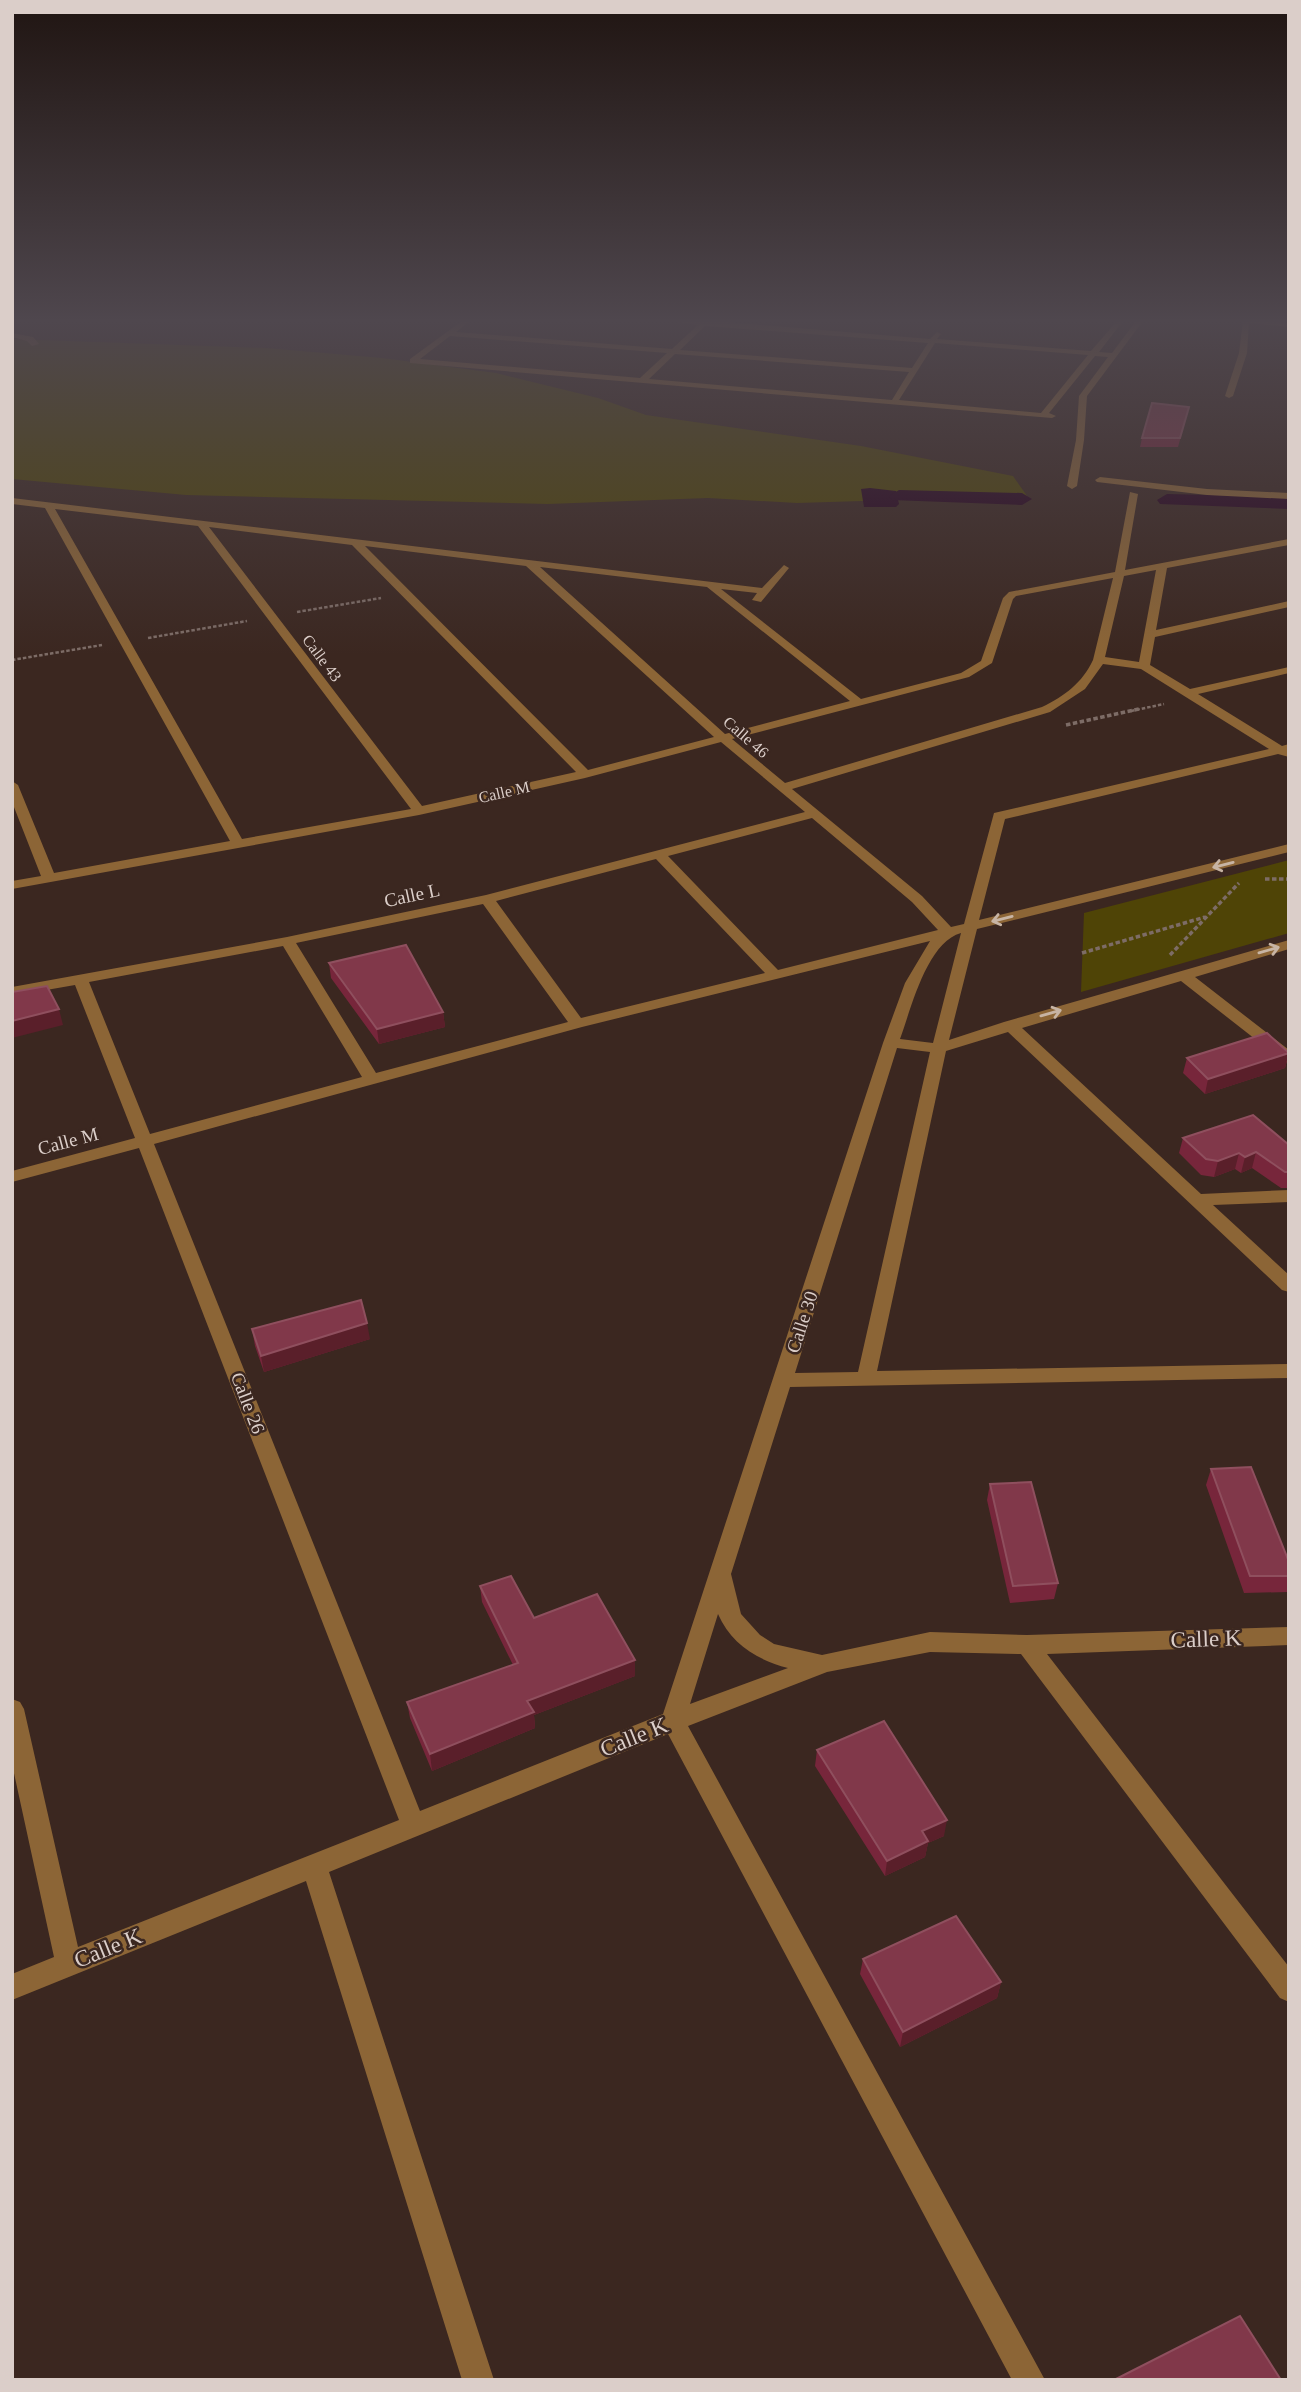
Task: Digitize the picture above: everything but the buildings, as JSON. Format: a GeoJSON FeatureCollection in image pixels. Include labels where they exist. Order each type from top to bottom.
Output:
{"type":"FeatureCollection","features":[{"type":"Feature","properties":{"kind":"street"},"geometry":{"type":"LineString","coordinates":[[1072,486],[1081,433]]}},
{"type":"Feature","properties":{"kind":"street"},"geometry":{"type":"LineString","coordinates":[[1100,480],[1207,492],[1289,496]]}},
{"type":"Feature","properties":{"kind":"street"},"geometry":{"type":"LineString","coordinates":[[782,788],[1057,706],[1085,682],[1098,660],[1119,576],[1133,494]]}},
{"type":"Feature","properties":{"kind":"street"},"geometry":{"type":"LineString","coordinates":[[12,501],[763,592]]}},
{"type":"Feature","properties":{"kind":"street"},"geometry":{"type":"LineString","coordinates":[[49,506],[239,845]]}},
{"type":"Feature","properties":{"kind":"street","name":"Calle 43"},"geometry":{"type":"LineString","coordinates":[[201,524],[419,811]]}},
{"type":"Feature","properties":{"kind":"street"},"geometry":{"type":"LineString","coordinates":[[355,542],[585,774]]}},
{"type":"Feature","properties":{"kind":"street"},"geometry":{"type":"LineString","coordinates":[[1119,576],[1289,542]]}},
{"type":"Feature","properties":{"kind":"street","name":"Calle 46"},"geometry":{"type":"LineString","coordinates":[[527,562],[724,739],[917,899],[947,932]]}},
{"type":"Feature","properties":{"kind":"street"},"geometry":{"type":"LineString","coordinates":[[1144,666],[1162,567]]}},
{"type":"Feature","properties":{"kind":"street"},"geometry":{"type":"LineString","coordinates":[[745,614],[785,568]]}},
{"type":"Feature","properties":{"kind":"street","name":"Calle M"},"geometry":{"type":"LineString","coordinates":[[12,885],[419,811],[585,774],[965,675],[986,663],[1008,598],[1013,594],[1119,576]]}},
{"type":"Feature","properties":{"kind":"street"},"geometry":{"type":"LineString","coordinates":[[711,586],[859,703]]}},
{"type":"Feature","properties":{"kind":"street"},"geometry":{"type":"LineString","coordinates":[[1150,635],[1289,604]]}},
{"type":"Feature","properties":{"kind":"street"},"geometry":{"type":"LineString","coordinates":[[1153,613],[1176,621],[1202,623]]}},
{"type":"Feature","properties":{"kind":"street"},"geometry":{"type":"LineString","coordinates":[[1098,660],[1144,666],[1286,751]]}},
{"type":"Feature","properties":{"kind":"street"},"geometry":{"type":"LineString","coordinates":[[1192,695],[1289,670]]}},
{"type":"Feature","properties":{"kind":"street"},"geometry":{"type":"LineString","coordinates":[[866,1379],[939,1048],[999,816],[1286,751]]}},
{"type":"Feature","properties":{"kind":"street"},"geometry":{"type":"LineString","coordinates":[[12,785],[49,879]]}},
{"type":"Feature","properties":{"kind":"street","name":"Calle L"},"geometry":{"type":"LineString","coordinates":[[12,992],[286,941],[487,899],[814,814]]}},
{"type":"Feature","properties":{"kind":"street","name":"Calle M"},"geometry":{"type":"LineString","coordinates":[[12,1177],[578,1024],[1289,848]]}},
{"type":"Feature","properties":{"kind":"street"},"geometry":{"type":"LineString","coordinates":[[660,856],[775,975]]}},
{"type":"Feature","properties":{"kind":"street"},"geometry":{"type":"LineString","coordinates":[[487,899],[578,1024]]}},
{"type":"Feature","properties":{"kind":"street","name":"Calle 30"},"geometry":{"type":"LineString","coordinates":[[673,1721],[891,1043],[922,961],[931,947],[947,932]]}},
{"type":"Feature","properties":{"kind":"street"},"geometry":{"type":"LineString","coordinates":[[286,941],[372,1080]]}},
{"type":"Feature","properties":{"kind":"street"},"geometry":{"type":"LineString","coordinates":[[891,1043],[939,1048],[1009,1025],[1289,944]]}},
{"type":"Feature","properties":{"kind":"street"},"geometry":{"type":"LineString","coordinates":[[1182,974],[1289,1058]]}},
{"type":"Feature","properties":{"kind":"street","name":"Calle 26"},"geometry":{"type":"LineString","coordinates":[[81,980],[414,1826]]}},
{"type":"Feature","properties":{"kind":"street"},"geometry":{"type":"LineString","coordinates":[[1009,1025],[1289,1286]]}},
{"type":"Feature","properties":{"kind":"street"},"geometry":{"type":"LineString","coordinates":[[1198,1200],[1289,1196]]}},
{"type":"Feature","properties":{"kind":"street"},"geometry":{"type":"LineString","coordinates":[[783,1380],[1289,1371]]}},
{"type":"Feature","properties":{"kind":"street"},"geometry":{"type":"LineString","coordinates":[[723,1565],[723,1598],[729,1616],[743,1635],[764,1653],[790,1661],[826,1663]]}},
{"type":"Feature","properties":{"kind":"street","name":"Calle K"},"geometry":{"type":"LineString","coordinates":[[12,1987],[673,1721],[826,1663],[930,1642],[1027,1644],[1289,1636]]}},
{"type":"Feature","properties":{"kind":"street"},"geometry":{"type":"LineString","coordinates":[[1027,1644],[1289,1989]]}},
{"type":"Feature","properties":{"kind":"street"},"geometry":{"type":"LineString","coordinates":[[12,1709],[69,1964]]}},
{"type":"Feature","properties":{"kind":"street"},"geometry":{"type":"LineString","coordinates":[[673,1721],[1030,2380]]}},
{"type":"Feature","properties":{"kind":"street"},"geometry":{"type":"LineString","coordinates":[[314,1865],[478,2380]]}},
{"type":"Feature","properties":{"kind":"path"},"geometry":{"type":"LineString","coordinates":[[12,660],[406,593]]}},
{"type":"Feature","properties":{"kind":"path"},"geometry":{"type":"LineString","coordinates":[[1055,727],[1192,695]]}},
{"type":"Feature","properties":{"kind":"path"},"geometry":{"type":"LineString","coordinates":[[1150,984],[1153,971],[1266,854]]}},
{"type":"Feature","properties":{"kind":"path"},"geometry":{"type":"LineString","coordinates":[[1082,953],[1209,916]]}},
{"type":"Feature","properties":{"kind":"shaded area"},"geometry":{"type":"Polygon","coordinates":[[[12,433],[768,433],[861,446],[1013,476],[1027,496],[797,503],[708,498],[548,504],[186,495],[12,479],[12,433]]]}},
{"type":"Feature","properties":{"kind":"shaded area"},"geometry":{"type":"Polygon","coordinates":[[[861,489],[896,491],[899,504],[896,507],[864,507],[861,489]]]}},
{"type":"Feature","properties":{"kind":"shaded area"},"geometry":{"type":"Polygon","coordinates":[[[1289,860],[1289,933],[1081,992],[1084,913],[1289,860]]]}},
{"type":"Feature","properties":{"kind":"waterway"},"geometry":{"type":"LineString","coordinates":[[899,496],[1022,499]]}},
{"type":"Feature","properties":{"kind":"waterway"},"geometry":{"type":"LineString","coordinates":[[1167,500],[1289,503]]}}]}
